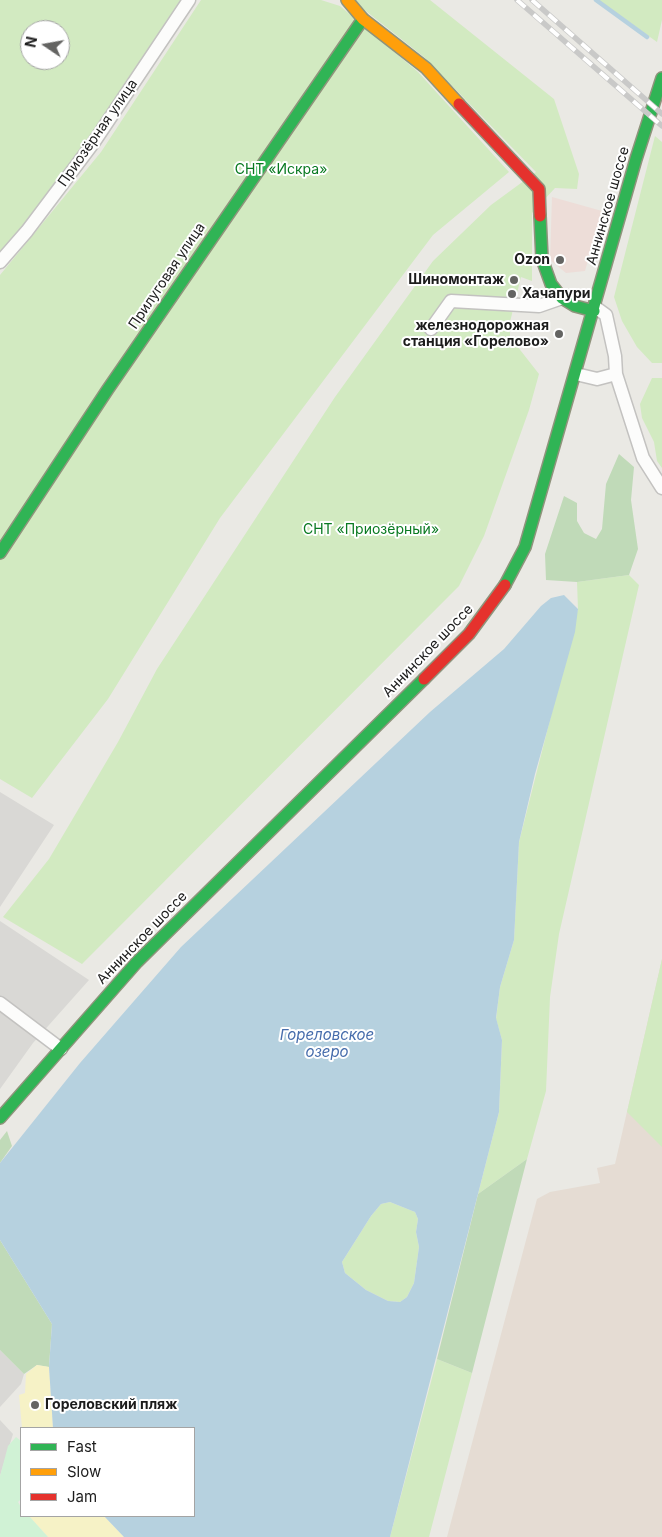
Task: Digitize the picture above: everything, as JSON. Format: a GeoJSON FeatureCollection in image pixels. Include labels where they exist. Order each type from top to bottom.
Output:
{"type":"FeatureCollection","features":[{"type":"Feature","properties":{"kind":"main road"},"geometry":{"type":"LineString","coordinates":[[347,0],[362,19],[426,68],[517,168],[540,189],[542,258],[551,284],[562,298],[575,306],[594,309]]}},
{"type":"Feature","properties":{"kind":"main road","name":"Прилуговая улица"},"geometry":{"type":"LineString","coordinates":[[0,553],[125,364],[362,19]]}},
{"type":"Feature","properties":{"kind":"main road","name":"Аннинское шоссе"},"geometry":{"type":"LineString","coordinates":[[0,1118],[137,962],[468,634],[501,594],[524,547],[576,374],[636,159],[662,78]]}},
{"type":"Feature","properties":{"kind":"street","name":"Приозёрная улица"},"geometry":{"type":"LineString","coordinates":[[0,262],[27,231],[94,142],[189,0]]}},
{"type":"Feature","properties":{"kind":"street"},"geometry":{"type":"LineString","coordinates":[[431,329],[451,301],[539,306],[562,298]]}},
{"type":"Feature","properties":{"kind":"street"},"geometry":{"type":"LineString","coordinates":[[594,309],[606,315],[615,356],[616,374],[643,458],[662,488]]}},
{"type":"Feature","properties":{"kind":"street"},"geometry":{"type":"LineString","coordinates":[[576,374],[597,379],[616,374]]}},
{"type":"Feature","properties":{"kind":"street"},"geometry":{"type":"LineString","coordinates":[[0,1003],[61,1049]]}},
{"type":"Feature","properties":{"kind":"shaded area"},"geometry":{"type":"Polygon","coordinates":[[[552,197],[602,211],[585,271],[566,273],[550,260],[552,197]]]}},
{"type":"Feature","properties":{"kind":"shaded area"},"geometry":{"type":"Polygon","coordinates":[[[0,792],[54,825],[0,907],[0,792]]]}},
{"type":"Feature","properties":{"kind":"shaded area"},"geometry":{"type":"Polygon","coordinates":[[[0,921],[89,980],[33,1043],[0,1089],[0,921]]]}},
{"type":"Feature","properties":{"kind":"shaded area"},"geometry":{"type":"Polygon","coordinates":[[[662,959],[662,1537],[447,1537],[537,1199],[550,1192],[600,1183],[597,1168],[615,1164],[662,959]]]}},
{"type":"Feature","properties":{"kind":"shaded area"},"geometry":{"type":"Polygon","coordinates":[[[0,1350],[24,1374],[21,1384],[0,1407],[0,1350]]]}},
{"type":"Feature","properties":{"kind":"shaded area"},"geometry":{"type":"Polygon","coordinates":[[[0,1420],[13,1434],[0,1476],[0,1420]]]}},
{"type":"Feature","properties":{"kind":"green space"},"geometry":{"type":"Polygon","coordinates":[[[0,0],[189,0],[0,262],[0,0]]]}},
{"type":"Feature","properties":{"kind":"green space","name":"СНТ «Искра»"},"geometry":{"type":"Polygon","coordinates":[[[201,0],[321,0],[340,6],[418,72],[509,172],[433,235],[220,518],[108,699],[32,798],[0,779],[0,275],[101,152],[201,0]]]}},
{"type":"Feature","properties":{"kind":"green space","name":"СНТ «Приозёрный»"},"geometry":{"type":"Polygon","coordinates":[[[356,0],[430,0],[554,99],[579,174],[577,189],[555,188],[532,213],[532,281],[521,277],[510,322],[510,337],[539,374],[529,410],[484,536],[459,586],[82,964],[3,917],[49,859],[118,742],[157,669],[335,397],[433,261],[491,205],[536,172],[424,57],[362,8],[356,0]]]}},
{"type":"Feature","properties":{"kind":"green space"},"geometry":{"type":"Polygon","coordinates":[[[598,0],[662,0],[662,20],[657,42],[598,0]]]}},
{"type":"Feature","properties":{"kind":"green space"},"geometry":{"type":"Polygon","coordinates":[[[655,136],[662,142],[662,363],[652,363],[637,347],[622,321],[614,297],[655,136]]]}},
{"type":"Feature","properties":{"kind":"green space"},"geometry":{"type":"Polygon","coordinates":[[[652,378],[662,378],[662,468],[657,461],[654,442],[642,418],[640,404],[652,378]]]}},
{"type":"Feature","properties":{"kind":"green space"},"geometry":{"type":"Polygon","coordinates":[[[619,454],[634,467],[631,500],[638,549],[629,575],[577,582],[546,580],[545,554],[564,496],[577,503],[577,521],[584,533],[596,539],[602,529],[606,484],[619,454]]]}},
{"type":"Feature","properties":{"kind":"green space"},"geometry":{"type":"Polygon","coordinates":[[[629,575],[639,585],[559,934],[550,997],[546,1091],[527,1159],[478,1194],[499,1112],[502,1040],[496,1019],[500,987],[514,940],[519,842],[578,609],[577,582],[629,575]]]}},
{"type":"Feature","properties":{"kind":"green space"},"geometry":{"type":"Polygon","coordinates":[[[662,959],[662,1147],[627,1112],[662,959]]]}},
{"type":"Feature","properties":{"kind":"green space"},"geometry":{"type":"Polygon","coordinates":[[[7,1131],[12,1146],[0,1163],[0,1140],[7,1131]]]}},
{"type":"Feature","properties":{"kind":"green space"},"geometry":{"type":"Polygon","coordinates":[[[527,1159],[472,1373],[437,1359],[478,1194],[527,1159]]]}},
{"type":"Feature","properties":{"kind":"green space"},"geometry":{"type":"Polygon","coordinates":[[[390,1202],[415,1212],[418,1219],[416,1232],[419,1247],[414,1283],[407,1297],[400,1302],[388,1301],[366,1290],[345,1273],[342,1262],[371,1216],[381,1204],[390,1202]]]}},
{"type":"Feature","properties":{"kind":"green space"},"geometry":{"type":"Polygon","coordinates":[[[0,1240],[52,1324],[49,1367],[37,1365],[24,1374],[0,1350],[0,1240]]]}},
{"type":"Feature","properties":{"kind":"green space"},"geometry":{"type":"Polygon","coordinates":[[[437,1359],[472,1373],[429,1537],[390,1537],[437,1359]]]}},
{"type":"Feature","properties":{"kind":"green space"},"geometry":{"type":"Polygon","coordinates":[[[16,1437],[20,1440],[20,1500],[18,1502],[20,1505],[20,1517],[30,1517],[48,1537],[0,1537],[0,1476],[8,1446],[16,1437]]]}},
{"type":"Feature","properties":{"kind":"sand","name":"Гореловский пляж"},"geometry":{"type":"Polygon","coordinates":[[[37,1365],[49,1367],[53,1427],[22,1427],[19,1395],[25,1393],[26,1374],[37,1365]]]}},
{"type":"Feature","properties":{"kind":"sand"},"geometry":{"type":"Polygon","coordinates":[[[30,1517],[105,1517],[124,1537],[48,1537],[30,1517]]]}},
{"type":"Feature","properties":{"kind":"water","name":"Гореловское озеро"},"geometry":{"type":"Polygon","coordinates":[[[564,595],[578,609],[575,632],[535,774],[519,842],[514,940],[500,987],[496,1018],[502,1040],[499,1112],[390,1537],[124,1537],[105,1517],[195,1517],[195,1427],[53,1427],[49,1367],[52,1324],[0,1240],[0,1163],[80,1063],[181,947],[430,712],[504,649],[541,606],[551,598],[564,595]],[[390,1202],[381,1204],[371,1216],[342,1262],[345,1273],[366,1290],[388,1301],[400,1302],[407,1297],[414,1283],[419,1247],[416,1232],[418,1219],[415,1212],[390,1202]]]}},
{"type":"Feature","properties":{"kind":"waterway"},"geometry":{"type":"LineString","coordinates":[[596,0],[647,37]]}},
{"type":"Feature","properties":{"kind":"railway"},"geometry":{"type":"LineString","coordinates":[[517,0],[662,126]]}},
{"type":"Feature","properties":{"kind":"railway"},"geometry":{"type":"LineString","coordinates":[[532,0],[662,114]]}},
{"type":"Feature","properties":{"kind":"traffic: fast"},"geometry":{"type":"LineString","coordinates":[[0,553],[108,389],[363,19]]}},
{"type":"Feature","properties":{"kind":"traffic: fast"},"geometry":{"type":"LineString","coordinates":[[505,585],[525,547],[636,159],[662,78]]}},
{"type":"Feature","properties":{"kind":"traffic: fast"},"geometry":{"type":"LineString","coordinates":[[540,216],[542,259],[551,284],[562,298],[575,306],[594,311]]}},
{"type":"Feature","properties":{"kind":"traffic: fast"},"geometry":{"type":"LineString","coordinates":[[0,1118],[137,962],[424,679]]}},
{"type":"Feature","properties":{"kind":"traffic: slow"},"geometry":{"type":"LineString","coordinates":[[347,0],[363,19],[426,68],[459,104]]}},
{"type":"Feature","properties":{"kind":"traffic: jam"},"geometry":{"type":"LineString","coordinates":[[459,104],[539,189],[540,216]]}},
{"type":"Feature","properties":{"kind":"traffic: jam"},"geometry":{"type":"LineString","coordinates":[[424,679],[469,634],[505,585]]}},
{"type":"Feature","properties":{"kind":"place","name":"Ozon"},"geometry":{"type":"Point","coordinates":[560,260]}},
{"type":"Feature","properties":{"kind":"place","name":"Шиномонтаж"},"geometry":{"type":"Point","coordinates":[514,280]}},
{"type":"Feature","properties":{"kind":"place","name":"Хачапури"},"geometry":{"type":"Point","coordinates":[512,294]}},
{"type":"Feature","properties":{"kind":"place","name":"железнодорожная станция «Горелово»"},"geometry":{"type":"Point","coordinates":[559,334]}},
{"type":"Feature","properties":{"kind":"place","name":"Гореловский пляж"},"geometry":{"type":"Point","coordinates":[35,1405]}}]}
